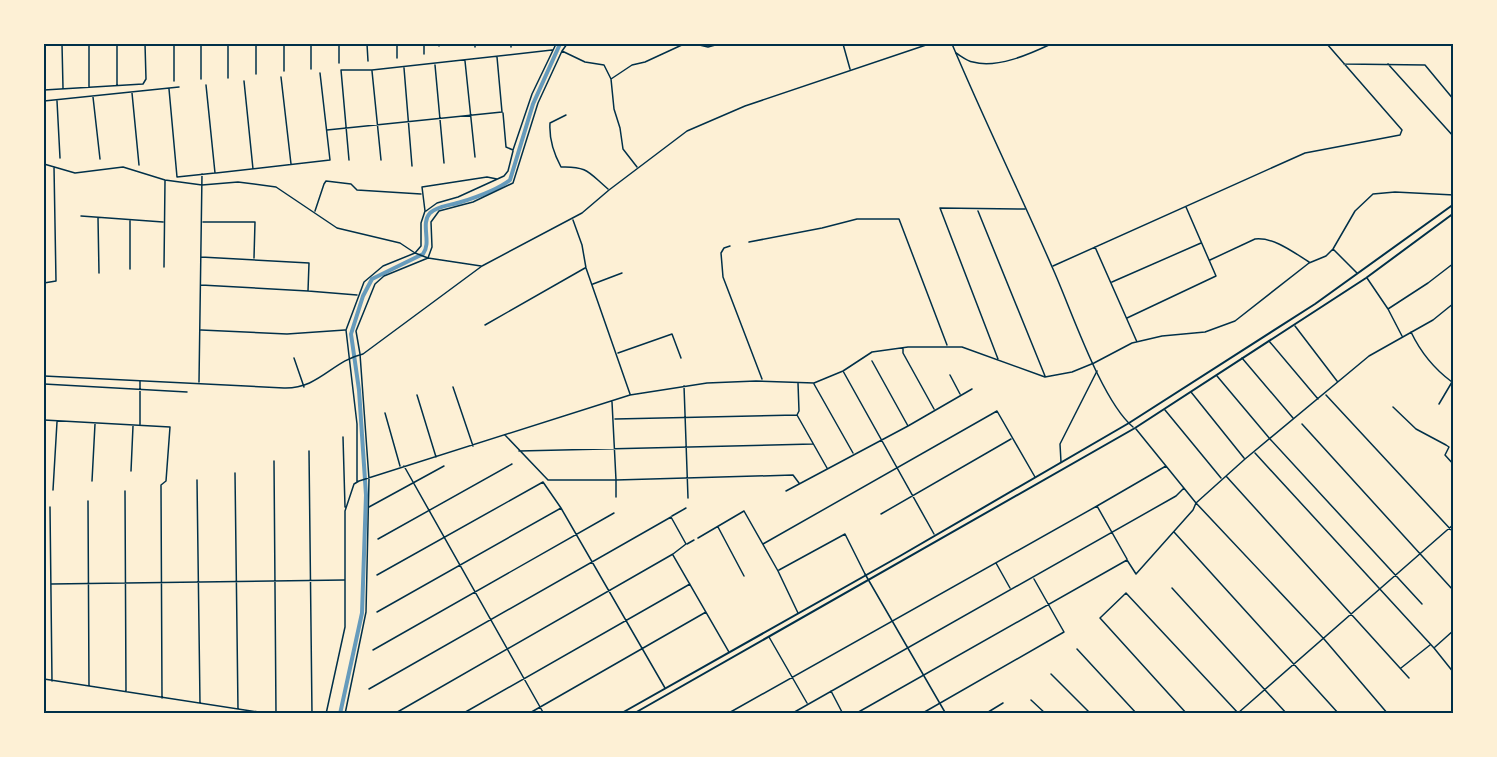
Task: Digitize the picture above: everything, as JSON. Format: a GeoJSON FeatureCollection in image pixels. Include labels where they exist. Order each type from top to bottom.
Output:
{"type":"FeatureCollection","features":[{"type":"Feature","properties":{"kind":"main road"},"geometry":{"type":"LineString","coordinates":[[620,714],[1129,423],[1315,304],[1454,204]]}},
{"type":"Feature","properties":{"kind":"main road"},"geometry":{"type":"LineString","coordinates":[[633,714],[1135,428],[1366,278],[1454,213]]}},
{"type":"Feature","properties":{"kind":"main road"},"geometry":{"type":"LineString","coordinates":[[905,553],[908,558]]}},
{"type":"Feature","properties":{"kind":"main road"},"geometry":{"type":"LineString","coordinates":[[720,658],[724,663]]}},
{"type":"Feature","properties":{"kind":"street"},"geometry":{"type":"LineString","coordinates":[[62,44],[63,89]]}},
{"type":"Feature","properties":{"kind":"street"},"geometry":{"type":"LineString","coordinates":[[89,44],[89,87]]}},
{"type":"Feature","properties":{"kind":"street"},"geometry":{"type":"LineString","coordinates":[[117,44],[117,86]]}},
{"type":"Feature","properties":{"kind":"street"},"geometry":{"type":"LineString","coordinates":[[44,90],[144,83],[145,44]]}},
{"type":"Feature","properties":{"kind":"street"},"geometry":{"type":"LineString","coordinates":[[174,44],[174,81]]}},
{"type":"Feature","properties":{"kind":"street"},"geometry":{"type":"LineString","coordinates":[[201,44],[201,79]]}},
{"type":"Feature","properties":{"kind":"street"},"geometry":{"type":"LineString","coordinates":[[228,44],[228,78]]}},
{"type":"Feature","properties":{"kind":"street"},"geometry":{"type":"LineString","coordinates":[[256,44],[256,74]]}},
{"type":"Feature","properties":{"kind":"street"},"geometry":{"type":"LineString","coordinates":[[284,44],[284,71]]}},
{"type":"Feature","properties":{"kind":"street"},"geometry":{"type":"LineString","coordinates":[[311,44],[311,69]]}},
{"type":"Feature","properties":{"kind":"street"},"geometry":{"type":"LineString","coordinates":[[339,44],[339,63]]}},
{"type":"Feature","properties":{"kind":"street"},"geometry":{"type":"LineString","coordinates":[[368,44],[368,61]]}},
{"type":"Feature","properties":{"kind":"street"},"geometry":{"type":"LineString","coordinates":[[397,44],[397,58]]}},
{"type":"Feature","properties":{"kind":"street"},"geometry":{"type":"LineString","coordinates":[[424,44],[424,54]]}},
{"type":"Feature","properties":{"kind":"street"},"geometry":{"type":"LineString","coordinates":[[425,211],[437,203],[458,197],[504,176],[508,171],[532,94],[556,44]]}},
{"type":"Feature","properties":{"kind":"street"},"geometry":{"type":"LineString","coordinates":[[345,714],[366,612],[368,479],[356,331],[371,288],[384,276],[426,257],[432,247],[431,222],[439,211],[473,202],[513,183],[537,103],[567,44]]}},
{"type":"Feature","properties":{"kind":"street"},"geometry":{"type":"LineString","coordinates":[[611,79],[632,65],[645,63],[684,44]]}},
{"type":"Feature","properties":{"kind":"street"},"geometry":{"type":"LineString","coordinates":[[695,44],[708,47],[719,44]]}},
{"type":"Feature","properties":{"kind":"street"},"geometry":{"type":"LineString","coordinates":[[843,44],[850,69]]}},
{"type":"Feature","properties":{"kind":"street"},"geometry":{"type":"LineString","coordinates":[[44,376],[284,388],[304,387],[350,358],[378,344],[482,266],[582,213],[687,131],[745,106],[929,44]]}},
{"type":"Feature","properties":{"kind":"street"},"geometry":{"type":"LineString","coordinates":[[952,44],[1108,392],[1129,423],[1144,437],[1196,503],[1324,639],[1388,714]]}},
{"type":"Feature","properties":{"kind":"street"},"geometry":{"type":"LineString","coordinates":[[956,53],[971,62],[984,64],[1016,59],[1051,44]]}},
{"type":"Feature","properties":{"kind":"street"},"geometry":{"type":"LineString","coordinates":[[1052,266],[1305,153],[1400,135],[1402,130],[1327,44]]}},
{"type":"Feature","properties":{"kind":"street"},"geometry":{"type":"LineString","coordinates":[[349,160],[341,70],[404,67],[552,50]]}},
{"type":"Feature","properties":{"kind":"street"},"geometry":{"type":"LineString","coordinates":[[562,51],[585,62],[604,65],[611,79],[614,109],[623,149],[638,168]]}},
{"type":"Feature","properties":{"kind":"street"},"geometry":{"type":"LineString","coordinates":[[497,57],[506,147],[513,150]]}},
{"type":"Feature","properties":{"kind":"street"},"geometry":{"type":"LineString","coordinates":[[465,60],[475,157]]}},
{"type":"Feature","properties":{"kind":"street"},"geometry":{"type":"LineString","coordinates":[[435,64],[444,163]]}},
{"type":"Feature","properties":{"kind":"street"},"geometry":{"type":"LineString","coordinates":[[1343,64],[1425,65],[1454,100]]}},
{"type":"Feature","properties":{"kind":"street"},"geometry":{"type":"LineString","coordinates":[[1388,64],[1454,137]]}},
{"type":"Feature","properties":{"kind":"street"},"geometry":{"type":"LineString","coordinates":[[404,67],[412,166]]}},
{"type":"Feature","properties":{"kind":"street"},"geometry":{"type":"LineString","coordinates":[[372,70],[381,160]]}},
{"type":"Feature","properties":{"kind":"street"},"geometry":{"type":"LineString","coordinates":[[169,88],[177,177],[253,170],[330,160],[320,73]]}},
{"type":"Feature","properties":{"kind":"street"},"geometry":{"type":"LineString","coordinates":[[281,77],[291,164]]}},
{"type":"Feature","properties":{"kind":"street"},"geometry":{"type":"LineString","coordinates":[[244,81],[253,170]]}},
{"type":"Feature","properties":{"kind":"street"},"geometry":{"type":"LineString","coordinates":[[206,85],[215,173]]}},
{"type":"Feature","properties":{"kind":"street"},"geometry":{"type":"LineString","coordinates":[[44,101],[178,87]]}},
{"type":"Feature","properties":{"kind":"street"},"geometry":{"type":"LineString","coordinates":[[131,93],[139,165]]}},
{"type":"Feature","properties":{"kind":"street"},"geometry":{"type":"LineString","coordinates":[[93,96],[100,159]]}},
{"type":"Feature","properties":{"kind":"street"},"geometry":{"type":"LineString","coordinates":[[57,100],[60,158]]}},
{"type":"Feature","properties":{"kind":"street"},"geometry":{"type":"LineString","coordinates":[[327,130],[502,112]]}},
{"type":"Feature","properties":{"kind":"street"},"geometry":{"type":"LineString","coordinates":[[566,115],[550,123],[549,130],[561,167],[577,166],[586,170],[609,190]]}},
{"type":"Feature","properties":{"kind":"street"},"geometry":{"type":"LineString","coordinates":[[44,164],[75,173],[123,167],[165,180],[202,185],[238,182],[276,187],[337,228],[400,243],[426,257],[482,266]]}},
{"type":"Feature","properties":{"kind":"street"},"geometry":{"type":"LineString","coordinates":[[44,283],[56,281],[54,166]]}},
{"type":"Feature","properties":{"kind":"street"},"geometry":{"type":"LineString","coordinates":[[199,382],[202,174]]}},
{"type":"Feature","properties":{"kind":"street"},"geometry":{"type":"LineString","coordinates":[[358,482],[357,424],[346,330],[364,282],[383,266],[415,253],[422,246],[421,223],[425,211],[422,188],[487,177],[497,179]]}},
{"type":"Feature","properties":{"kind":"street"},"geometry":{"type":"LineString","coordinates":[[164,267],[165,180]]}},
{"type":"Feature","properties":{"kind":"street"},"geometry":{"type":"LineString","coordinates":[[314,212],[327,181],[351,184],[357,190],[422,194]]}},
{"type":"Feature","properties":{"kind":"street"},"geometry":{"type":"LineString","coordinates":[[345,511],[354,484],[358,482],[630,395],[684,385],[762,381],[814,383],[843,371],[872,352],[903,348],[962,347],[1045,377],[1072,372],[1137,342],[1162,336],[1205,332],[1235,321],[1309,263],[1326,256],[1333,249],[1355,211],[1373,194],[1395,192],[1454,195]]}},
{"type":"Feature","properties":{"kind":"street"},"geometry":{"type":"LineString","coordinates":[[1127,318],[1216,276],[1186,206]]}},
{"type":"Feature","properties":{"kind":"street"},"geometry":{"type":"LineString","coordinates":[[999,360],[940,208],[1025,209]]}},
{"type":"Feature","properties":{"kind":"street"},"geometry":{"type":"LineString","coordinates":[[978,210],[1045,377]]}},
{"type":"Feature","properties":{"kind":"street"},"geometry":{"type":"LineString","coordinates":[[81,216],[164,222]]}},
{"type":"Feature","properties":{"kind":"street"},"geometry":{"type":"LineString","coordinates":[[98,218],[99,273]]}},
{"type":"Feature","properties":{"kind":"street"},"geometry":{"type":"LineString","coordinates":[[572,218],[582,245],[586,268],[630,395]]}},
{"type":"Feature","properties":{"kind":"street"},"geometry":{"type":"LineString","coordinates":[[130,219],[130,269]]}},
{"type":"Feature","properties":{"kind":"street"},"geometry":{"type":"LineString","coordinates":[[749,242],[857,219],[899,219],[948,346]]}},
{"type":"Feature","properties":{"kind":"street"},"geometry":{"type":"LineString","coordinates":[[201,222],[255,222],[254,259]]}},
{"type":"Feature","properties":{"kind":"street"},"geometry":{"type":"LineString","coordinates":[[1210,260],[1261,238],[1288,249],[1309,263]]}},
{"type":"Feature","properties":{"kind":"street"},"geometry":{"type":"LineString","coordinates":[[1111,283],[1202,242]]}},
{"type":"Feature","properties":{"kind":"street"},"geometry":{"type":"LineString","coordinates":[[730,246],[724,248],[721,253],[723,277],[745,330],[762,381]]}},
{"type":"Feature","properties":{"kind":"street"},"geometry":{"type":"LineString","coordinates":[[1095,247],[1137,342]]}},
{"type":"Feature","properties":{"kind":"street"},"geometry":{"type":"LineString","coordinates":[[1333,249],[1358,273]]}},
{"type":"Feature","properties":{"kind":"street"},"geometry":{"type":"LineString","coordinates":[[201,257],[309,263],[308,291]]}},
{"type":"Feature","properties":{"kind":"street"},"geometry":{"type":"LineString","coordinates":[[1389,309],[1454,263]]}},
{"type":"Feature","properties":{"kind":"street"},"geometry":{"type":"LineString","coordinates":[[485,325],[586,268]]}},
{"type":"Feature","properties":{"kind":"street"},"geometry":{"type":"LineString","coordinates":[[592,284],[622,273]]}},
{"type":"Feature","properties":{"kind":"street"},"geometry":{"type":"LineString","coordinates":[[1366,278],[1389,309],[1402,336]]}},
{"type":"Feature","properties":{"kind":"street"},"geometry":{"type":"LineString","coordinates":[[201,285],[358,296]]}},
{"type":"Feature","properties":{"kind":"street"},"geometry":{"type":"LineString","coordinates":[[1097,506],[1136,574],[1174,532],[1196,503],[1245,459],[1369,356],[1433,320],[1454,303]]}},
{"type":"Feature","properties":{"kind":"street"},"geometry":{"type":"LineString","coordinates":[[1294,325],[1338,382]]}},
{"type":"Feature","properties":{"kind":"street"},"geometry":{"type":"LineString","coordinates":[[200,330],[287,334],[346,330]]}},
{"type":"Feature","properties":{"kind":"street"},"geometry":{"type":"LineString","coordinates":[[1411,332],[1419,348],[1436,371],[1453,381],[1439,404]]}},
{"type":"Feature","properties":{"kind":"street"},"geometry":{"type":"LineString","coordinates":[[617,354],[672,334],[681,358]]}},
{"type":"Feature","properties":{"kind":"street"},"geometry":{"type":"LineString","coordinates":[[1269,341],[1319,399]]}},
{"type":"Feature","properties":{"kind":"street"},"geometry":{"type":"LineString","coordinates":[[903,348],[903,353],[934,410]]}},
{"type":"Feature","properties":{"kind":"street"},"geometry":{"type":"LineString","coordinates":[[294,358],[304,387]]}},
{"type":"Feature","properties":{"kind":"street"},"geometry":{"type":"LineString","coordinates":[[1242,358],[1294,419]]}},
{"type":"Feature","properties":{"kind":"street"},"geometry":{"type":"LineString","coordinates":[[872,361],[908,426]]}},
{"type":"Feature","properties":{"kind":"street"},"geometry":{"type":"LineString","coordinates":[[1061,463],[1060,444],[1097,370]]}},
{"type":"Feature","properties":{"kind":"street"},"geometry":{"type":"LineString","coordinates":[[843,371],[935,535]]}},
{"type":"Feature","properties":{"kind":"street"},"geometry":{"type":"LineString","coordinates":[[950,375],[961,395]]}},
{"type":"Feature","properties":{"kind":"street"},"geometry":{"type":"LineString","coordinates":[[1216,376],[1270,439],[1422,604]]}},
{"type":"Feature","properties":{"kind":"street"},"geometry":{"type":"LineString","coordinates":[[140,380],[140,425]]}},
{"type":"Feature","properties":{"kind":"street"},"geometry":{"type":"LineString","coordinates":[[798,383],[799,411],[797,415],[827,468]]}},
{"type":"Feature","properties":{"kind":"street"},"geometry":{"type":"LineString","coordinates":[[814,383],[853,454]]}},
{"type":"Feature","properties":{"kind":"street"},"geometry":{"type":"LineString","coordinates":[[44,384],[187,392]]}},
{"type":"Feature","properties":{"kind":"street"},"geometry":{"type":"LineString","coordinates":[[684,385],[688,498]]}},
{"type":"Feature","properties":{"kind":"street"},"geometry":{"type":"LineString","coordinates":[[453,387],[473,446]]}},
{"type":"Feature","properties":{"kind":"street"},"geometry":{"type":"LineString","coordinates":[[786,491],[908,426],[972,388]]}},
{"type":"Feature","properties":{"kind":"street"},"geometry":{"type":"LineString","coordinates":[[1191,392],[1245,459]]}},
{"type":"Feature","properties":{"kind":"street"},"geometry":{"type":"LineString","coordinates":[[1325,394],[1454,533]]}},
{"type":"Feature","properties":{"kind":"street"},"geometry":{"type":"LineString","coordinates":[[417,395],[436,457]]}},
{"type":"Feature","properties":{"kind":"street"},"geometry":{"type":"LineString","coordinates":[[612,401],[616,497]]}},
{"type":"Feature","properties":{"kind":"street"},"geometry":{"type":"LineString","coordinates":[[1393,407],[1416,429],[1446,445],[1449,448],[1444,455],[1454,465]]}},
{"type":"Feature","properties":{"kind":"street"},"geometry":{"type":"LineString","coordinates":[[1165,409],[1222,479]]}},
{"type":"Feature","properties":{"kind":"street"},"geometry":{"type":"LineString","coordinates":[[763,544],[997,411],[1035,477]]}},
{"type":"Feature","properties":{"kind":"street"},"geometry":{"type":"LineString","coordinates":[[385,412],[401,467]]}},
{"type":"Feature","properties":{"kind":"street"},"geometry":{"type":"LineString","coordinates":[[614,419],[797,415]]}},
{"type":"Feature","properties":{"kind":"street"},"geometry":{"type":"LineString","coordinates":[[44,420],[170,427],[166,481],[161,485],[162,698]]}},
{"type":"Feature","properties":{"kind":"street"},"geometry":{"type":"LineString","coordinates":[[53,490],[57,421]]}},
{"type":"Feature","properties":{"kind":"street"},"geometry":{"type":"LineString","coordinates":[[92,481],[95,423]]}},
{"type":"Feature","properties":{"kind":"street"},"geometry":{"type":"LineString","coordinates":[[1302,424],[1453,590]]}},
{"type":"Feature","properties":{"kind":"street"},"geometry":{"type":"LineString","coordinates":[[131,471],[133,425]]}},
{"type":"Feature","properties":{"kind":"street"},"geometry":{"type":"LineString","coordinates":[[504,434],[548,480],[792,475],[799,483]]}},
{"type":"Feature","properties":{"kind":"street"},"geometry":{"type":"LineString","coordinates":[[326,714],[345,627],[343,437]]}},
{"type":"Feature","properties":{"kind":"street"},"geometry":{"type":"LineString","coordinates":[[880,514],[1012,439]]}},
{"type":"Feature","properties":{"kind":"street"},"geometry":{"type":"LineString","coordinates":[[519,451],[813,444]]}},
{"type":"Feature","properties":{"kind":"street"},"geometry":{"type":"LineString","coordinates":[[309,451],[312,714]]}},
{"type":"Feature","properties":{"kind":"street"},"geometry":{"type":"LineString","coordinates":[[1254,452],[1431,644],[1454,673]]}},
{"type":"Feature","properties":{"kind":"street"},"geometry":{"type":"LineString","coordinates":[[274,461],[276,714]]}},
{"type":"Feature","properties":{"kind":"street"},"geometry":{"type":"LineString","coordinates":[[378,539],[512,464]]}},
{"type":"Feature","properties":{"kind":"street"},"geometry":{"type":"LineString","coordinates":[[404,466],[544,714]]}},
{"type":"Feature","properties":{"kind":"street"},"geometry":{"type":"LineString","coordinates":[[368,507],[444,466]]}},
{"type":"Feature","properties":{"kind":"street"},"geometry":{"type":"LineString","coordinates":[[727,714],[1166,466]]}},
{"type":"Feature","properties":{"kind":"street"},"geometry":{"type":"LineString","coordinates":[[235,473],[238,709]]}},
{"type":"Feature","properties":{"kind":"street"},"geometry":{"type":"LineString","coordinates":[[1226,476],[1409,678]]}},
{"type":"Feature","properties":{"kind":"street"},"geometry":{"type":"LineString","coordinates":[[197,480],[200,704]]}},
{"type":"Feature","properties":{"kind":"street"},"geometry":{"type":"LineString","coordinates":[[377,576],[543,482],[561,508],[665,689]]}},
{"type":"Feature","properties":{"kind":"street"},"geometry":{"type":"LineString","coordinates":[[791,714],[1176,496],[1184,488]]}},
{"type":"Feature","properties":{"kind":"street"},"geometry":{"type":"LineString","coordinates":[[125,491],[126,692]]}},
{"type":"Feature","properties":{"kind":"street"},"geometry":{"type":"LineString","coordinates":[[88,501],[89,687]]}},
{"type":"Feature","properties":{"kind":"street"},"geometry":{"type":"LineString","coordinates":[[50,507],[52,681]]}},
{"type":"Feature","properties":{"kind":"street"},"geometry":{"type":"LineString","coordinates":[[376,612],[561,508]]}},
{"type":"Feature","properties":{"kind":"street"},"geometry":{"type":"LineString","coordinates":[[369,688],[686,508]]}},
{"type":"Feature","properties":{"kind":"street"},"geometry":{"type":"LineString","coordinates":[[698,538],[744,511],[778,571],[798,613]]}},
{"type":"Feature","properties":{"kind":"street"},"geometry":{"type":"LineString","coordinates":[[373,650],[614,513]]}},
{"type":"Feature","properties":{"kind":"street"},"geometry":{"type":"LineString","coordinates":[[671,517],[686,544]]}},
{"type":"Feature","properties":{"kind":"street"},"geometry":{"type":"LineString","coordinates":[[1186,714],[1100,618],[1126,593],[1238,713],[1454,524]]}},
{"type":"Feature","properties":{"kind":"street"},"geometry":{"type":"LineString","coordinates":[[717,526],[744,576]]}},
{"type":"Feature","properties":{"kind":"street"},"geometry":{"type":"LineString","coordinates":[[1174,532],[1339,714]]}},
{"type":"Feature","properties":{"kind":"street"},"geometry":{"type":"LineString","coordinates":[[778,571],[845,534],[865,574],[946,714]]}},
{"type":"Feature","properties":{"kind":"street"},"geometry":{"type":"LineString","coordinates":[[394,714],[694,540]]}},
{"type":"Feature","properties":{"kind":"street"},"geometry":{"type":"LineString","coordinates":[[673,554],[730,653]]}},
{"type":"Feature","properties":{"kind":"street"},"geometry":{"type":"LineString","coordinates":[[855,714],[1127,560]]}},
{"type":"Feature","properties":{"kind":"street"},"geometry":{"type":"LineString","coordinates":[[996,563],[1011,590]]}},
{"type":"Feature","properties":{"kind":"street"},"geometry":{"type":"LineString","coordinates":[[921,714],[1065,632],[1033,577]]}},
{"type":"Feature","properties":{"kind":"street"},"geometry":{"type":"LineString","coordinates":[[51,584],[345,580]]}},
{"type":"Feature","properties":{"kind":"street"},"geometry":{"type":"LineString","coordinates":[[462,714],[690,584]]}},
{"type":"Feature","properties":{"kind":"street"},"geometry":{"type":"LineString","coordinates":[[1172,588],[1287,714]]}},
{"type":"Feature","properties":{"kind":"street"},"geometry":{"type":"LineString","coordinates":[[528,714],[706,612]]}},
{"type":"Feature","properties":{"kind":"street"},"geometry":{"type":"LineString","coordinates":[[1434,648],[1454,630]]}},
{"type":"Feature","properties":{"kind":"street"},"geometry":{"type":"LineString","coordinates":[[769,636],[807,705]]}},
{"type":"Feature","properties":{"kind":"street"},"geometry":{"type":"LineString","coordinates":[[1401,669],[1431,644]]}},
{"type":"Feature","properties":{"kind":"street"},"geometry":{"type":"LineString","coordinates":[[1077,649],[1137,714]]}},
{"type":"Feature","properties":{"kind":"street"},"geometry":{"type":"LineString","coordinates":[[1052,674],[1091,714]]}},
{"type":"Feature","properties":{"kind":"street"},"geometry":{"type":"LineString","coordinates":[[44,679],[271,714]]}},
{"type":"Feature","properties":{"kind":"street"},"geometry":{"type":"LineString","coordinates":[[831,691],[843,714]]}},
{"type":"Feature","properties":{"kind":"street"},"geometry":{"type":"LineString","coordinates":[[1031,700],[1046,714]]}},
{"type":"Feature","properties":{"kind":"street"},"geometry":{"type":"LineString","coordinates":[[985,714],[1003,704]]}},
{"type":"Feature","properties":{"kind":"waterway"},"geometry":{"type":"LineString","coordinates":[[340,714],[362,613],[366,495],[359,390],[351,334],[363,296],[372,279],[423,254],[426,244],[426,222],[430,213],[441,207],[480,195],[510,180],[533,104],[560,44]]}}]}
